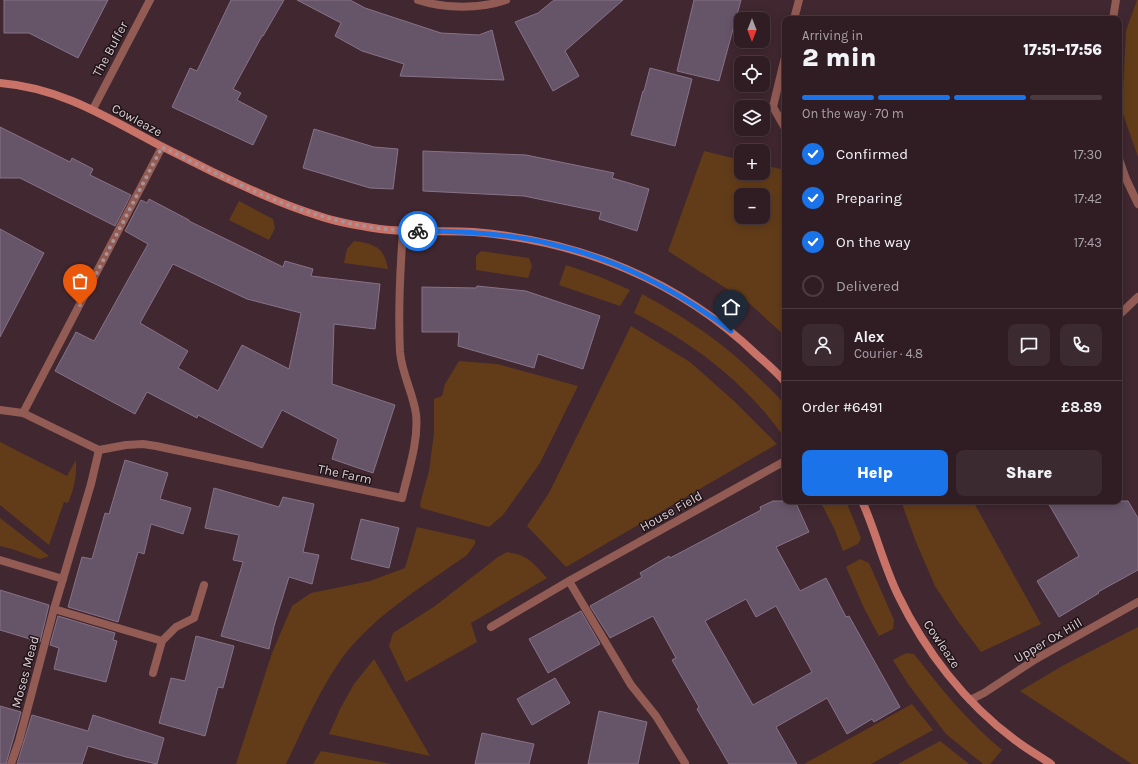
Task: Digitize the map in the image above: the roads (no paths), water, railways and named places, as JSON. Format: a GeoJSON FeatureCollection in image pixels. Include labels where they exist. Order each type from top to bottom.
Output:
{"type":"FeatureCollection","features":[{"type":"Feature","properties":{"kind":"main road","name":"Cowleaze"},"geometry":{"type":"LineString","coordinates":[[0,83],[33,87],[93,109],[162,147],[250,190],[317,216],[380,229],[464,232],[498,235],[552,244],[616,264],[643,276],[708,314],[738,336],[782,379]]}},
{"type":"Feature","properties":{"kind":"main road","name":"Cowleaze"},"geometry":{"type":"LineString","coordinates":[[863,504],[898,595],[910,618],[941,666],[970,700],[1015,740],[1051,764]]}},
{"type":"Feature","properties":{"kind":"street","name":"The Buffer"},"geometry":{"type":"LineString","coordinates":[[93,109],[150,0]]}},
{"type":"Feature","properties":{"kind":"street"},"geometry":{"type":"LineString","coordinates":[[418,0],[427,3],[453,6],[473,6],[506,0]]}},
{"type":"Feature","properties":{"kind":"street"},"geometry":{"type":"LineString","coordinates":[[795,16],[798,0]]}},
{"type":"Feature","properties":{"kind":"street"},"geometry":{"type":"LineString","coordinates":[[1113,16],[1116,0]]}},
{"type":"Feature","properties":{"kind":"street"},"geometry":{"type":"LineString","coordinates":[[782,70],[773,107],[782,123]]}},
{"type":"Feature","properties":{"kind":"street"},"geometry":{"type":"LineString","coordinates":[[23,413],[162,147]]}},
{"type":"Feature","properties":{"kind":"street"},"geometry":{"type":"LineString","coordinates":[[1122,168],[1138,204]]}},
{"type":"Feature","properties":{"kind":"street","name":"The Farm"},"geometry":{"type":"LineString","coordinates":[[99,450],[126,445],[149,445],[402,498],[416,436],[417,423],[413,400],[404,374],[400,354],[399,285],[403,231]]}},
{"type":"Feature","properties":{"kind":"street"},"geometry":{"type":"LineString","coordinates":[[1122,312],[1138,297]]}},
{"type":"Feature","properties":{"kind":"street"},"geometry":{"type":"LineString","coordinates":[[0,410],[23,413],[99,450]]}},
{"type":"Feature","properties":{"kind":"street","name":"Moses Mead"},"geometry":{"type":"LineString","coordinates":[[12,764],[54,609],[91,484],[99,450]]}},
{"type":"Feature","properties":{"kind":"street","name":"House Field"},"geometry":{"type":"LineString","coordinates":[[491,627],[569,581],[782,463]]}},
{"type":"Feature","properties":{"kind":"street"},"geometry":{"type":"LineString","coordinates":[[0,560],[63,579]]}},
{"type":"Feature","properties":{"kind":"street"},"geometry":{"type":"LineString","coordinates":[[569,581],[631,685],[656,716],[685,763]]}},
{"type":"Feature","properties":{"kind":"street"},"geometry":{"type":"LineString","coordinates":[[153,673],[162,641],[176,627],[194,618],[204,585]]}},
{"type":"Feature","properties":{"kind":"street","name":"Upper Ox Hill"},"geometry":{"type":"LineString","coordinates":[[970,700],[984,693],[1036,659],[1138,602]]}},
{"type":"Feature","properties":{"kind":"street"},"geometry":{"type":"LineString","coordinates":[[54,609],[162,641]]}}]}
